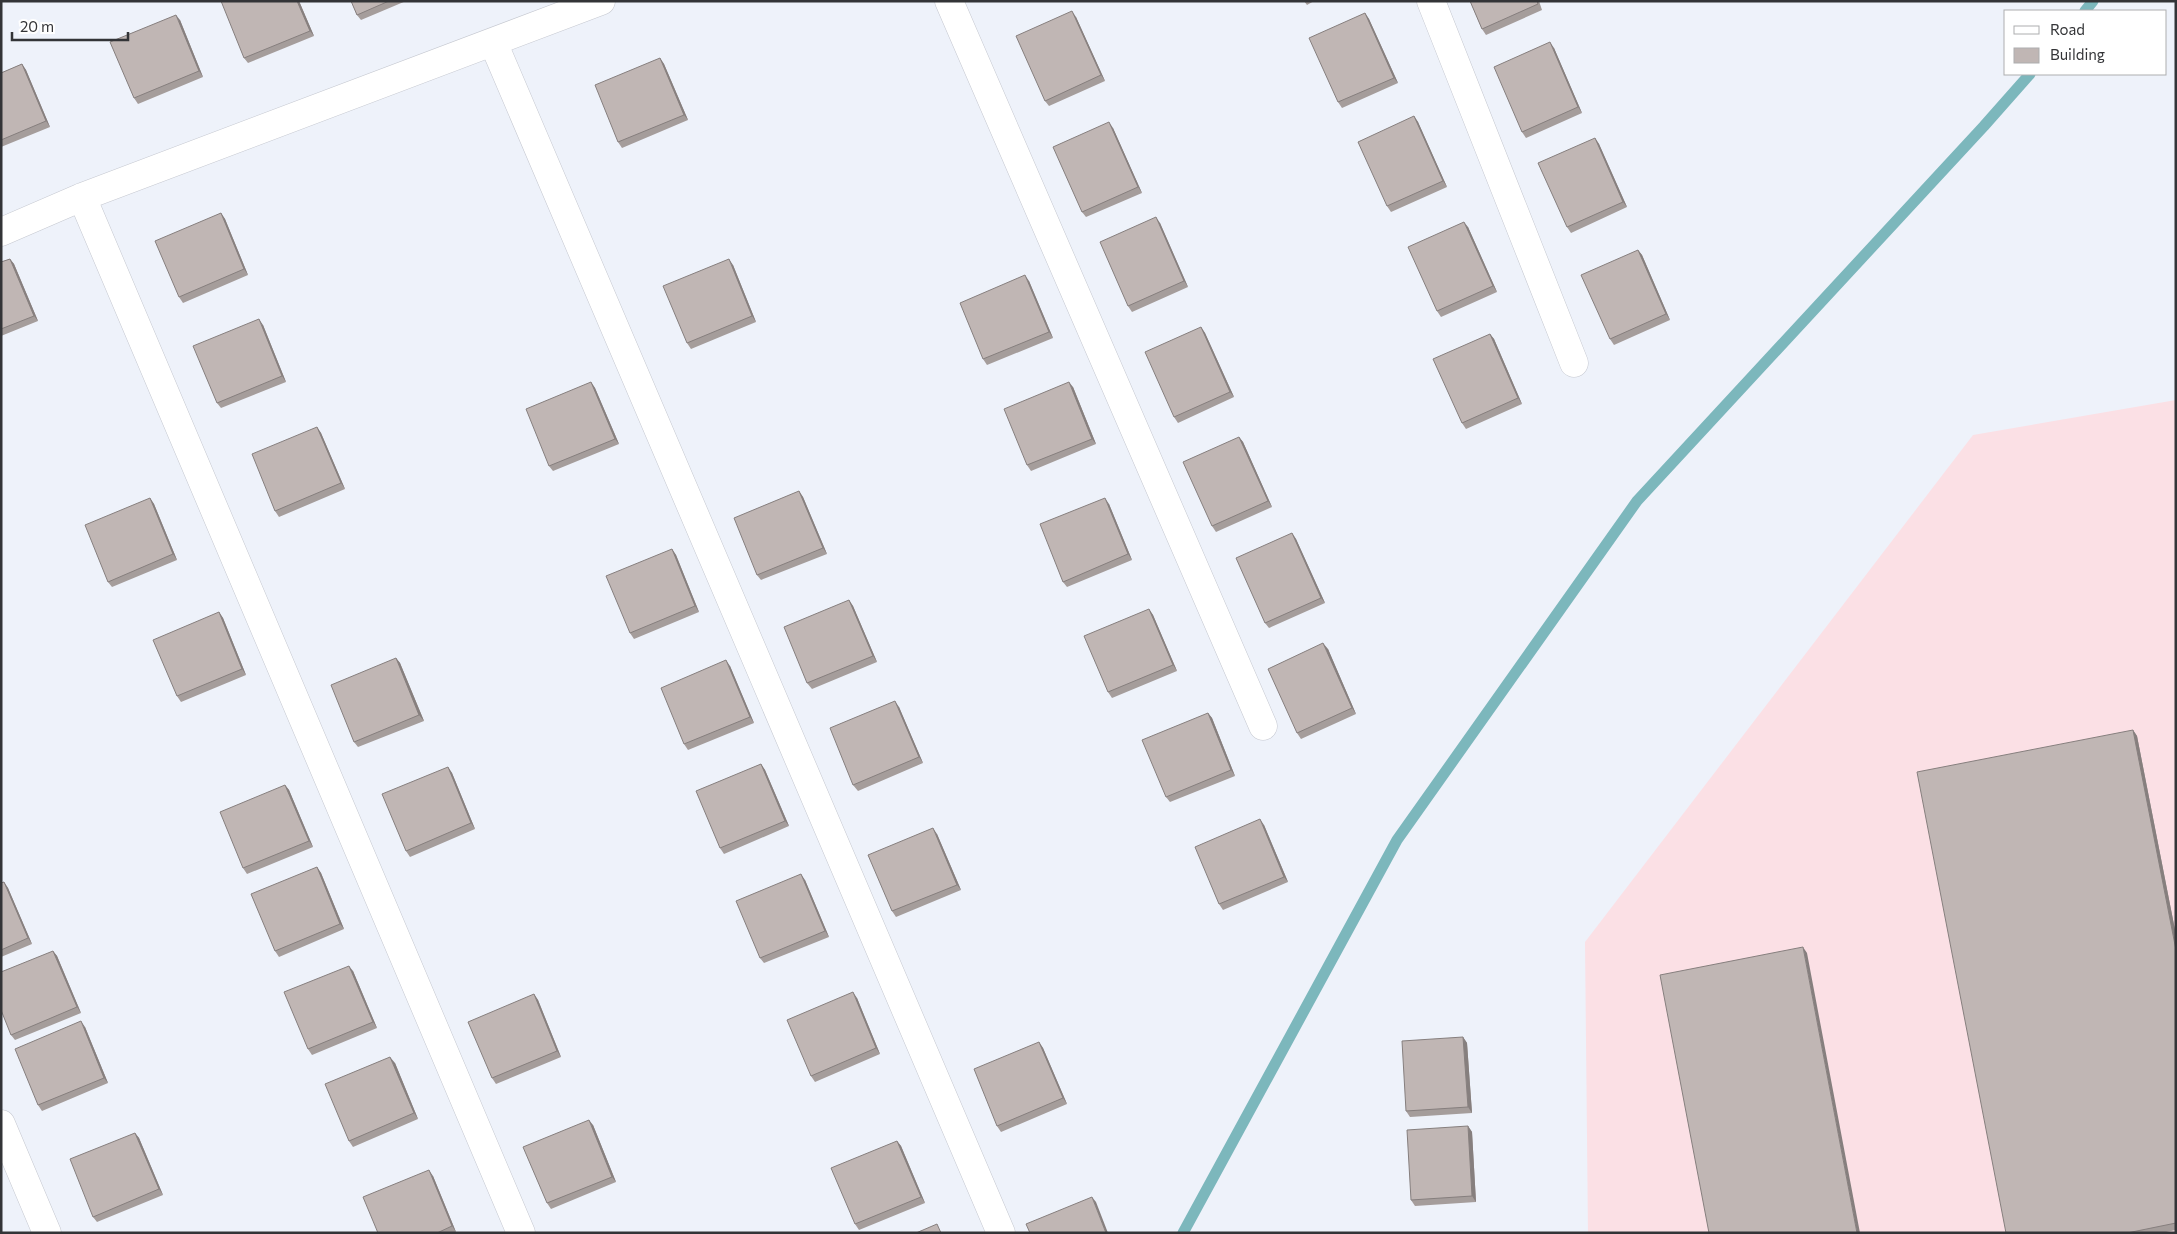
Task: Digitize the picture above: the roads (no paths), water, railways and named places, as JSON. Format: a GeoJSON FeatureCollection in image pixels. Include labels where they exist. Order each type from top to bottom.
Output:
{"type":"FeatureCollection","features":[{"type":"Feature","properties":{"kind":"street"},"geometry":{"type":"LineString","coordinates":[[1,232],[82,197],[601,1]]}},
{"type":"Feature","properties":{"kind":"street"},"geometry":{"type":"LineString","coordinates":[[949,1],[1263,726]]}},
{"type":"Feature","properties":{"kind":"street"},"geometry":{"type":"LineString","coordinates":[[1431,1],[1574,363]]}},
{"type":"Feature","properties":{"kind":"street"},"geometry":{"type":"LineString","coordinates":[[493,42],[1001,1233]]}},
{"type":"Feature","properties":{"kind":"street"},"geometry":{"type":"LineString","coordinates":[[82,197],[520,1233]]}},
{"type":"Feature","properties":{"kind":"street"},"geometry":{"type":"LineString","coordinates":[[1,1124],[47,1233]]}},
{"type":"Feature","properties":{"kind":"waterway"},"geometry":{"type":"LineString","coordinates":[[2086,10],[2093,1]]}},
{"type":"Feature","properties":{"kind":"waterway"},"geometry":{"type":"LineString","coordinates":[[1183,1233],[1397,840],[1637,501],[2029,75]]}}]}
